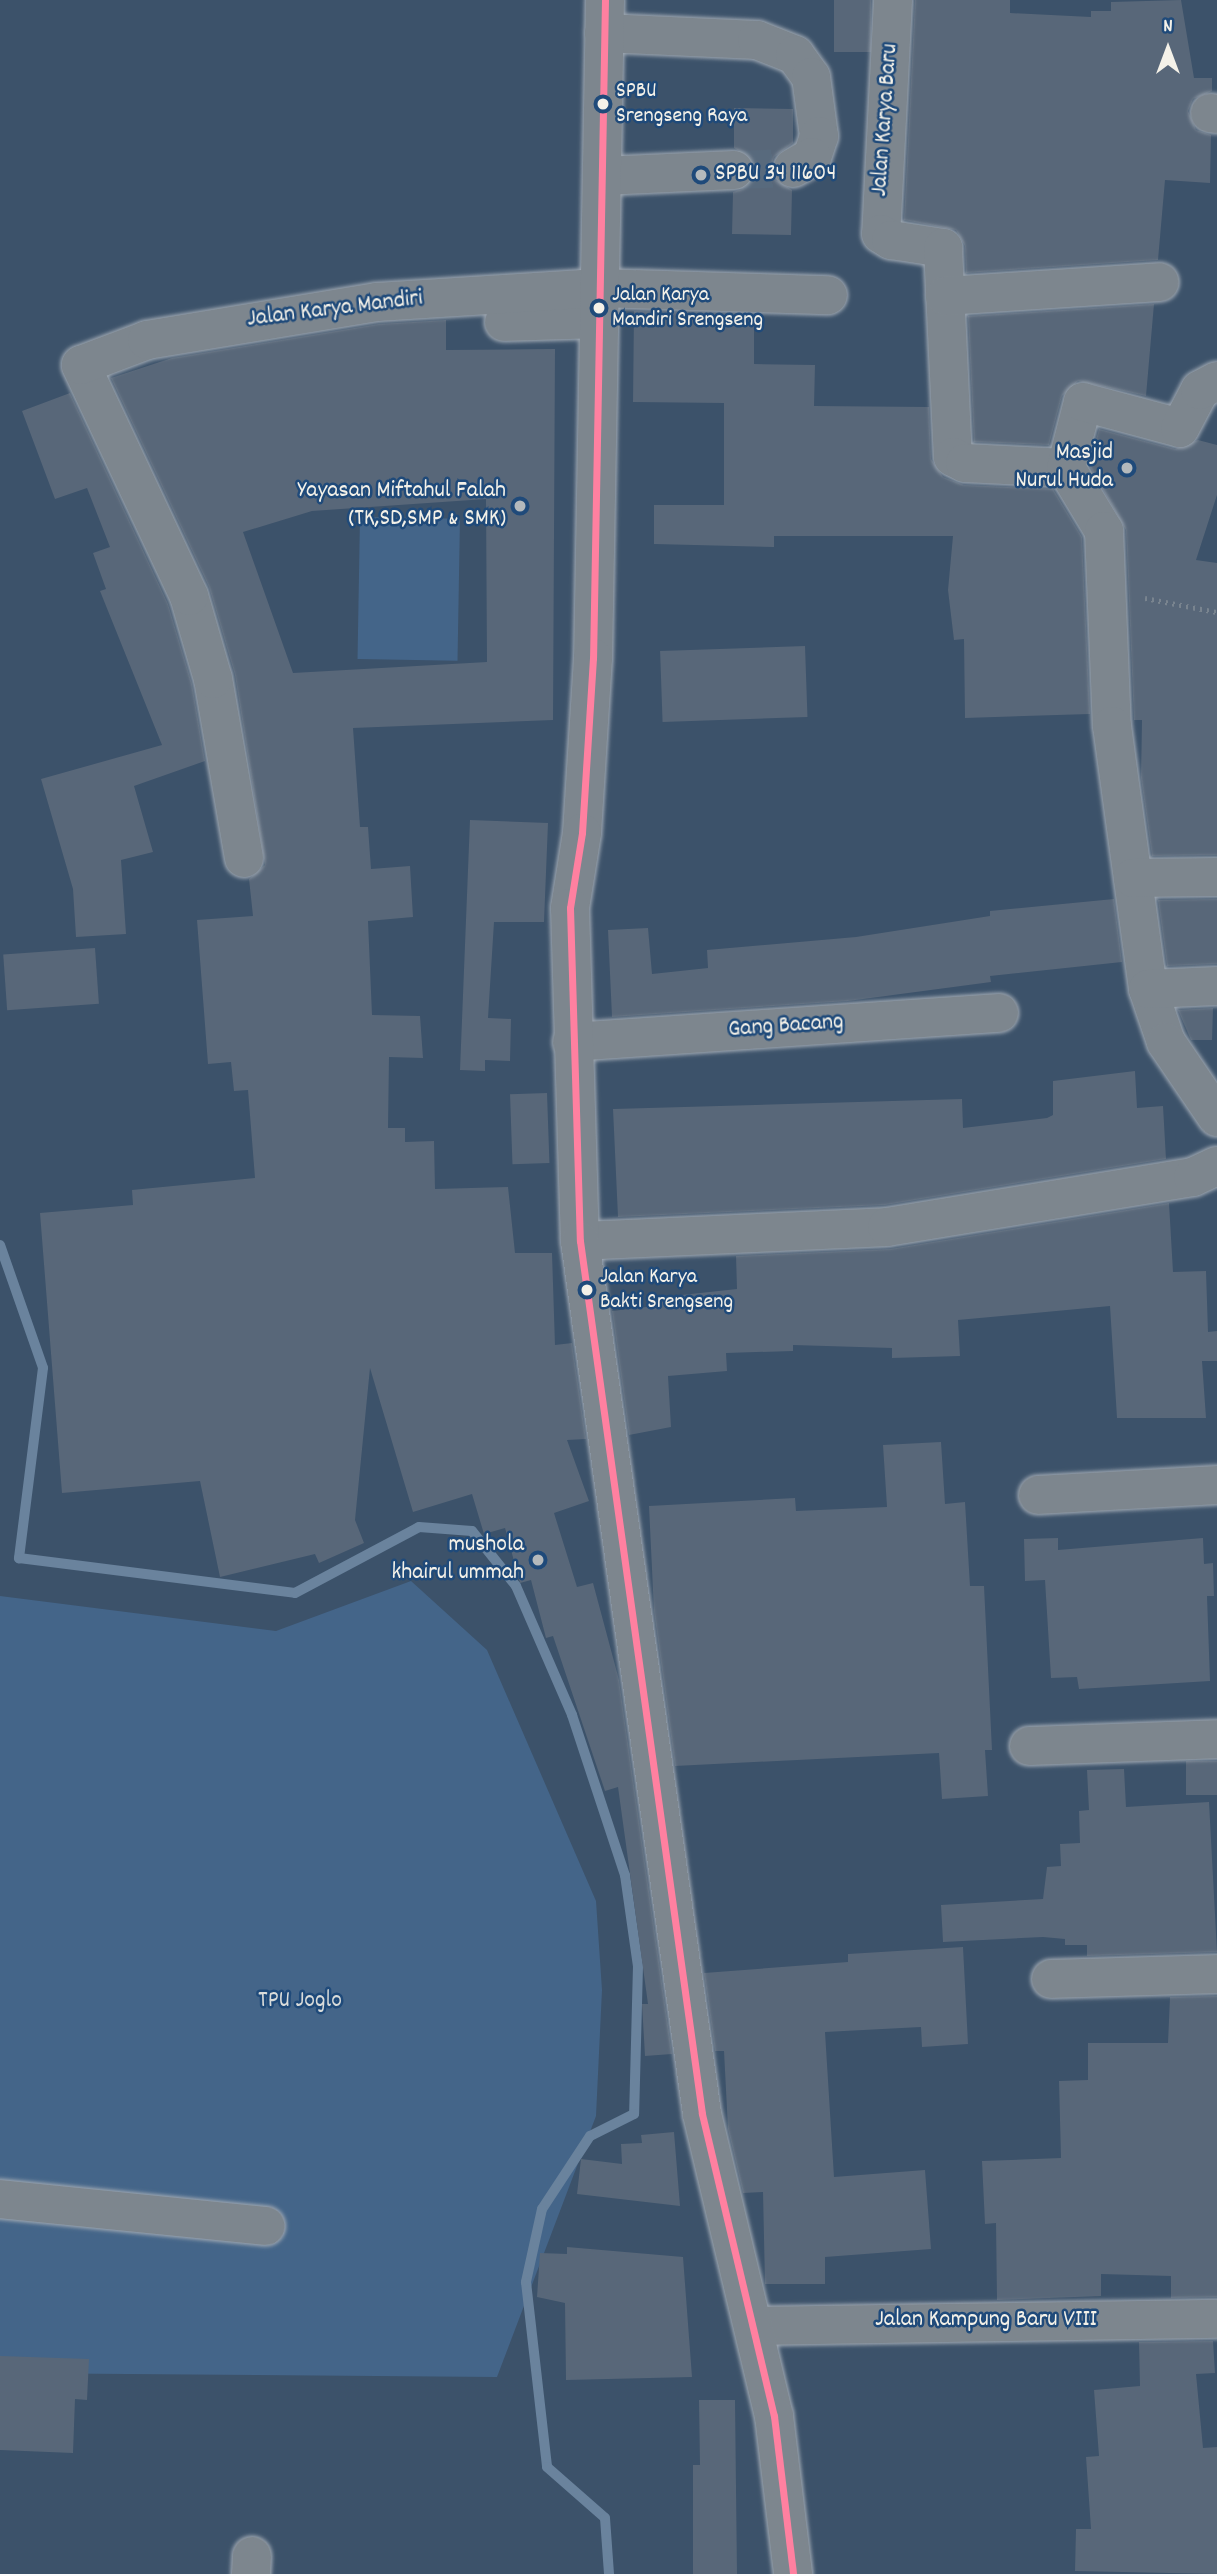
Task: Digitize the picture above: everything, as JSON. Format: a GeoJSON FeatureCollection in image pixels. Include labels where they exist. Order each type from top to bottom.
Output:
{"type":"FeatureCollection","features":[{"type":"Feature","properties":{"kind":"street","name":"Jalan Karya Baru"},"geometry":{"type":"LineString","coordinates":[[893,0],[880,217],[885,239],[943,248],[945,296]]}},
{"type":"Feature","properties":{"kind":"street"},"geometry":{"type":"LineString","coordinates":[[793,168],[812,157],[819,136],[811,76],[795,55],[757,40],[605,17],[593,658],[582,833],[570,908],[580,1241],[702,2114],[755,2326],[774,2416],[793,2574]]}},
{"type":"Feature","properties":{"kind":"street"},"geometry":{"type":"LineString","coordinates":[[603,177],[734,170]]}},
{"type":"Feature","properties":{"kind":"street"},"geometry":{"type":"LineString","coordinates":[[1066,468],[965,463],[953,457],[945,296],[1160,282]]}},
{"type":"Feature","properties":{"kind":"street"},"geometry":{"type":"LineString","coordinates":[[504,322],[599,304],[828,295]]}},
{"type":"Feature","properties":{"kind":"street","name":"Jalan Karya Mandiri"},"geometry":{"type":"LineString","coordinates":[[244,858],[213,679],[189,596],[79,369],[148,340],[239,321],[377,302],[599,304]]}},
{"type":"Feature","properties":{"kind":"street"},"geometry":{"type":"LineString","coordinates":[[1217,381],[1200,390],[1180,428],[1083,402],[1066,468],[1104,531],[1112,726],[1148,989],[1166,1042],[1217,1117]]}},
{"type":"Feature","properties":{"kind":"street"},"geometry":{"type":"LineString","coordinates":[[1133,878],[1217,877]]}},
{"type":"Feature","properties":{"kind":"street"},"geometry":{"type":"LineString","coordinates":[[1148,989],[1217,986]]}},
{"type":"Feature","properties":{"kind":"street","name":"Gang Bacang"},"geometry":{"type":"LineString","coordinates":[[572,1042],[999,1013]]}},
{"type":"Feature","properties":{"kind":"street"},"geometry":{"type":"LineString","coordinates":[[580,1241],[887,1227],[1193,1177],[1217,1166]]}},
{"type":"Feature","properties":{"kind":"street"},"geometry":{"type":"LineString","coordinates":[[1038,1495],[1217,1485]]}},
{"type":"Feature","properties":{"kind":"street"},"geometry":{"type":"LineString","coordinates":[[1029,1746],[1217,1740]]}},
{"type":"Feature","properties":{"kind":"street"},"geometry":{"type":"LineString","coordinates":[[1051,1979],[1217,1974]]}},
{"type":"Feature","properties":{"kind":"street"},"geometry":{"type":"LineString","coordinates":[[0,2199],[266,2226]]}},
{"type":"Feature","properties":{"kind":"street","name":"Jalan Kampung Baru VIII"},"geometry":{"type":"LineString","coordinates":[[755,2326],[1217,2319]]}},
{"type":"Feature","properties":{"kind":"path"},"geometry":{"type":"LineString","coordinates":[[1106,591],[1217,612]]}},
{"type":"Feature","properties":{"kind":"green space"},"geometry":{"type":"Polygon","coordinates":[[[360,517],[460,519],[458,661],[358,659],[360,517]]]}},
{"type":"Feature","properties":{"kind":"green space","name":"TPU Joglo"},"geometry":{"type":"Polygon","coordinates":[[[411,1581],[487,1650],[596,1901],[602,1990],[596,2116],[497,2377],[0,2373],[0,1596],[276,1631],[411,1581]]]}},
{"type":"Feature","properties":{"kind":"building"},"geometry":{"type":"Polygon","coordinates":[[[834,0],[871,0],[871,52],[834,52],[834,0]]]}},
{"type":"Feature","properties":{"kind":"building"},"geometry":{"type":"Polygon","coordinates":[[[915,0],[1010,0],[1010,13],[1091,17],[1091,11],[1111,11],[1111,2],[1181,0],[1194,78],[1212,78],[1212,91],[1193,99],[1188,111],[1196,130],[1211,135],[1210,183],[1165,180],[1158,260],[966,273],[965,246],[956,230],[904,220],[915,0]]]}},
{"type":"Feature","properties":{"kind":"building"},"geometry":{"type":"Polygon","coordinates":[[[734,108],[793,109],[793,143],[774,157],[771,167],[774,179],[792,190],[791,235],[732,234],[733,192],[746,188],[756,170],[752,158],[734,148],[734,108]]]}},
{"type":"Feature","properties":{"kind":"building"},"geometry":{"type":"Polygon","coordinates":[[[1154,304],[1146,396],[1078,381],[1062,396],[1049,445],[974,442],[968,316],[1154,304]]]}},
{"type":"Feature","properties":{"kind":"building"},"geometry":{"type":"Polygon","coordinates":[[[634,311],[754,315],[754,364],[815,365],[814,406],[929,407],[931,459],[943,477],[964,485],[1053,489],[1082,537],[1090,714],[965,718],[964,639],[954,640],[948,590],[953,536],[774,536],[774,547],[654,544],[654,505],[724,505],[724,403],[633,402],[634,311]]]}},
{"type":"Feature","properties":{"kind":"building"},"geometry":{"type":"Polygon","coordinates":[[[446,320],[446,350],[555,349],[553,720],[353,728],[360,827],[368,827],[371,869],[410,866],[413,917],[368,921],[372,1015],[420,1016],[423,1058],[389,1057],[388,1128],[405,1128],[405,1142],[434,1141],[435,1189],[508,1187],[515,1253],[552,1253],[555,1345],[572,1343],[586,1439],[567,1440],[589,1501],[554,1513],[577,1587],[593,1583],[619,1680],[672,2054],[645,2056],[642,2004],[648,2004],[618,1787],[605,1791],[553,1636],[546,1638],[531,1580],[520,1583],[505,1528],[484,1534],[472,1494],[413,1512],[370,1368],[355,1520],[364,1543],[319,1563],[315,1554],[220,1577],[200,1481],[62,1493],[40,1213],[133,1205],[132,1190],[255,1178],[248,1090],[234,1091],[231,1062],[208,1064],[197,920],[253,916],[249,879],[265,865],[235,675],[209,587],[111,378],[172,358],[379,324],[446,320]],[[486,499],[312,511],[243,532],[293,673],[487,662],[486,499]]]}},
{"type":"Feature","properties":{"kind":"building"},"geometry":{"type":"Polygon","coordinates":[[[70,393],[168,604],[192,684],[205,761],[134,786],[153,852],[121,860],[126,934],[76,937],[73,889],[41,779],[162,745],[100,591],[106,589],[93,553],[110,547],[87,488],[55,499],[22,411],[70,393]]]}},
{"type":"Feature","properties":{"kind":"building"},"geometry":{"type":"Polygon","coordinates":[[[1099,429],[1175,449],[1198,440],[1217,445],[1217,495],[1196,560],[1217,563],[1217,855],[1152,856],[1141,778],[1142,720],[1134,720],[1126,530],[1089,465],[1099,429]]]}},
{"type":"Feature","properties":{"kind":"building"},"geometry":{"type":"Polygon","coordinates":[[[805,646],[807,717],[663,722],[660,651],[805,646]]]}},
{"type":"Feature","properties":{"kind":"building"},"geometry":{"type":"Polygon","coordinates":[[[470,820],[548,823],[544,922],[494,922],[488,1018],[511,1019],[510,1061],[485,1060],[485,1071],[460,1070],[470,820]]]}},
{"type":"Feature","properties":{"kind":"building"},"geometry":{"type":"Polygon","coordinates":[[[1114,899],[1122,962],[990,976],[991,982],[848,1001],[612,1017],[608,930],[648,928],[652,974],[708,968],[707,950],[856,937],[990,916],[990,911],[1114,899]]]}},
{"type":"Feature","properties":{"kind":"building"},"geometry":{"type":"Polygon","coordinates":[[[1217,899],[1217,964],[1167,966],[1158,900],[1217,899]]]}},
{"type":"Feature","properties":{"kind":"building"},"geometry":{"type":"Polygon","coordinates":[[[95,948],[99,1004],[7,1010],[3,954],[95,948]]]}},
{"type":"Feature","properties":{"kind":"building"},"geometry":{"type":"Polygon","coordinates":[[[1213,1008],[1212,1040],[1191,1040],[1178,1010],[1213,1008]]]}},
{"type":"Feature","properties":{"kind":"building"},"geometry":{"type":"Polygon","coordinates":[[[1135,1071],[1137,1108],[1163,1106],[1166,1159],[885,1205],[618,1217],[613,1109],[962,1099],[963,1128],[1047,1118],[1053,1115],[1053,1081],[1135,1071]]]}},
{"type":"Feature","properties":{"kind":"building"},"geometry":{"type":"Polygon","coordinates":[[[547,1093],[549,1163],[512,1164],[510,1094],[547,1093]]]}},
{"type":"Feature","properties":{"kind":"building"},"geometry":{"type":"Polygon","coordinates":[[[1169,1203],[1173,1272],[1206,1271],[1208,1332],[1217,1331],[1217,1361],[1202,1361],[1206,1418],[1117,1418],[1110,1306],[958,1320],[960,1356],[892,1358],[892,1348],[793,1345],[793,1351],[726,1353],[727,1371],[668,1376],[671,1427],[629,1435],[612,1311],[655,1306],[654,1298],[737,1289],[736,1256],[890,1249],[1169,1203]]]}},
{"type":"Feature","properties":{"kind":"building"},"geometry":{"type":"Polygon","coordinates":[[[941,1442],[945,1504],[965,1502],[970,1586],[984,1586],[992,1750],[985,1750],[988,1796],[942,1799],[939,1753],[675,1766],[654,1611],[649,1506],[795,1498],[796,1511],[887,1507],[883,1445],[941,1442]]]}},
{"type":"Feature","properties":{"kind":"building"},"geometry":{"type":"Polygon","coordinates":[[[1058,1538],[1058,1550],[1203,1538],[1204,1564],[1213,1563],[1214,1596],[1207,1596],[1210,1681],[1079,1689],[1077,1677],[1051,1678],[1045,1580],[1025,1581],[1024,1539],[1058,1538]]]}},
{"type":"Feature","properties":{"kind":"building"},"geometry":{"type":"Polygon","coordinates":[[[1186,1761],[1217,1761],[1217,1795],[1186,1795],[1186,1761]]]}},
{"type":"Feature","properties":{"kind":"building"},"geometry":{"type":"Polygon","coordinates":[[[1124,1769],[1126,1807],[1209,1802],[1217,1952],[1087,1956],[1087,1945],[1065,1945],[1065,1939],[1043,1937],[943,1942],[941,1905],[1043,1899],[1047,1867],[1061,1866],[1060,1844],[1080,1843],[1079,1811],[1089,1810],[1087,1770],[1124,1769]]]}},
{"type":"Feature","properties":{"kind":"building"},"geometry":{"type":"Polygon","coordinates":[[[963,1947],[968,2044],[922,2047],[921,2027],[825,2032],[834,2177],[925,2170],[931,2249],[825,2257],[825,2284],[765,2284],[763,2192],[743,2193],[728,2129],[724,2051],[715,2051],[704,1973],[848,1962],[848,1954],[963,1947]]]}},
{"type":"Feature","properties":{"kind":"building"},"geometry":{"type":"Polygon","coordinates":[[[1217,1996],[1217,2297],[1171,2298],[1171,2276],[1101,2274],[1101,2296],[997,2300],[996,2223],[985,2224],[982,2161],[1061,2158],[1059,2081],[1088,2080],[1088,2043],[1168,2043],[1170,1997],[1217,1996]]]}},
{"type":"Feature","properties":{"kind":"building"},"geometry":{"type":"Polygon","coordinates":[[[674,2132],[680,2206],[577,2194],[581,2159],[622,2164],[621,2144],[642,2143],[641,2135],[674,2132]]]}},
{"type":"Feature","properties":{"kind":"building"},"geometry":{"type":"Polygon","coordinates":[[[567,2247],[683,2257],[692,2377],[566,2380],[565,2303],[537,2297],[540,2253],[567,2254],[567,2247]]]}},
{"type":"Feature","properties":{"kind":"building"},"geometry":{"type":"Polygon","coordinates":[[[1213,2341],[1215,2373],[1196,2374],[1203,2448],[1217,2447],[1217,2574],[1075,2571],[1076,2529],[1091,2529],[1086,2457],[1099,2456],[1094,2390],[1140,2386],[1139,2342],[1213,2341]]]}},
{"type":"Feature","properties":{"kind":"building"},"geometry":{"type":"Polygon","coordinates":[[[0,2356],[89,2359],[87,2400],[75,2399],[73,2453],[0,2450],[0,2356]]]}},
{"type":"Feature","properties":{"kind":"building"},"geometry":{"type":"Polygon","coordinates":[[[699,2400],[735,2400],[737,2574],[693,2574],[693,2465],[700,2465],[699,2400]]]}},
{"type":"Feature","properties":{"kind":"waterway"},"geometry":{"type":"LineString","coordinates":[[0,1245],[43,1368],[19,1558],[295,1593],[419,1527],[472,1531],[516,1586],[572,1715],[625,1875],[638,1966],[634,2114],[590,2136],[542,2209],[526,2282],[547,2467],[605,2518],[609,2574]]}},
{"type":"Feature","properties":{"kind":"tunnel"},"geometry":{"type":"LineString","coordinates":[[734,170],[793,168]]}},
{"type":"Feature","properties":{"kind":"transit line"},"geometry":{"type":"LineString","coordinates":[[605,0],[593,658],[582,833],[570,908],[580,1241],[702,2114],[774,2416],[793,2574]]}},
{"type":"Feature","properties":{"kind":"place","name":"SPBU Srengseng Raya"},"geometry":{"type":"Point","coordinates":[603,104]}},
{"type":"Feature","properties":{"kind":"place","name":"SPBU 34 11604"},"geometry":{"type":"Point","coordinates":[701,175]}},
{"type":"Feature","properties":{"kind":"place","name":"Jalan Karya Mandiri Srengseng"},"geometry":{"type":"Point","coordinates":[599,308]}},
{"type":"Feature","properties":{"kind":"place","name":"Masjid Nurul Huda"},"geometry":{"type":"Point","coordinates":[1127,468]}},
{"type":"Feature","properties":{"kind":"place","name":"Yayasan Miftahul Falah (TK,SD,SMP & SMK)"},"geometry":{"type":"Point","coordinates":[520,506]}},
{"type":"Feature","properties":{"kind":"place","name":"Jalan Karya Bakti Srengseng"},"geometry":{"type":"Point","coordinates":[587,1290]}},
{"type":"Feature","properties":{"kind":"place","name":"mushola khairul ummah"},"geometry":{"type":"Point","coordinates":[538,1560]}}]}
